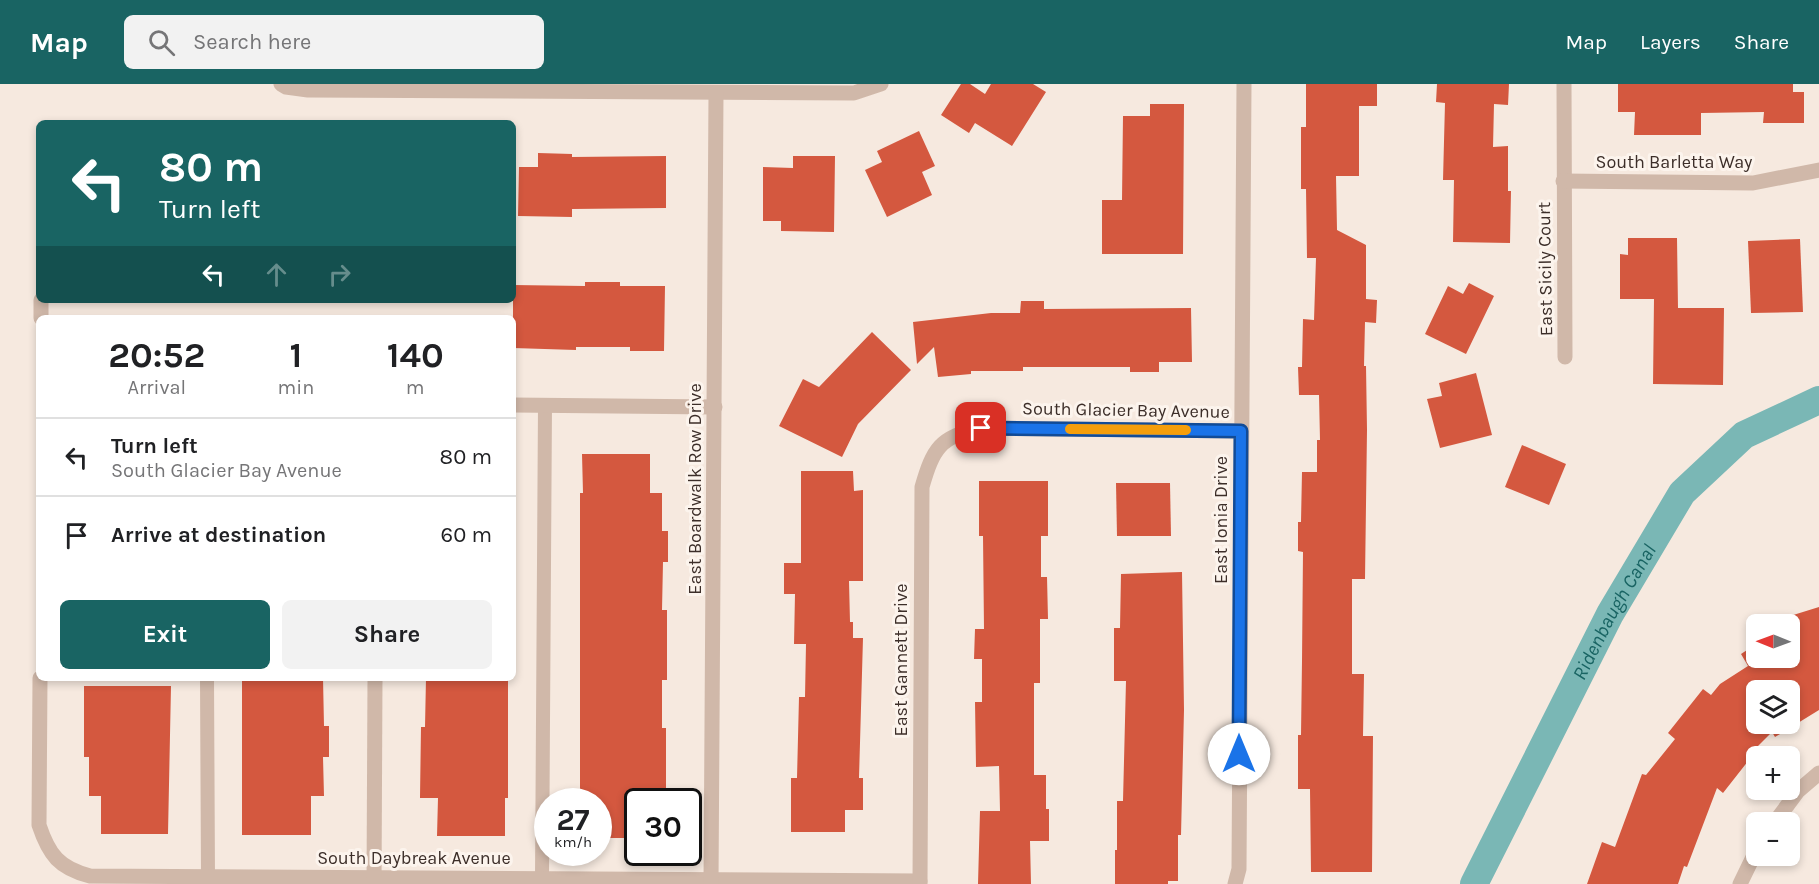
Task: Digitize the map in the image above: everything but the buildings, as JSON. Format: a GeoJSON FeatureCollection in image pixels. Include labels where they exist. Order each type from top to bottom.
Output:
{"type":"FeatureCollection","features":[{"type":"Feature","properties":{"kind":"street"},"geometry":{"type":"LineString","coordinates":[[281,84],[286,87],[308,90],[578,88],[716,93],[854,93],[881,84]]}},
{"type":"Feature","properties":{"kind":"street","name":"East Ionia Drive"},"geometry":{"type":"LineString","coordinates":[[1235,884],[1239,869],[1244,84]]}},
{"type":"Feature","properties":{"kind":"street","name":"East Sicily Court"},"geometry":{"type":"LineString","coordinates":[[1564,84],[1566,357]]}},
{"type":"Feature","properties":{"kind":"street","name":"East Boardwalk Row Drive"},"geometry":{"type":"LineString","coordinates":[[711,882],[716,93]]}},
{"type":"Feature","properties":{"kind":"street","name":"South Barletta Way"},"geometry":{"type":"LineString","coordinates":[[1563,181],[1753,183],[1819,170]]}},
{"type":"Feature","properties":{"kind":"street"},"geometry":{"type":"LineString","coordinates":[[516,405],[715,406]]}},
{"type":"Feature","properties":{"kind":"street","name":"South Glacier Bay Avenue"},"geometry":{"type":"LineString","coordinates":[[942,442],[961,432],[981,428],[1241,431]]}},
{"type":"Feature","properties":{"kind":"street","name":"East Gannett Drive"},"geometry":{"type":"LineString","coordinates":[[920,883],[922,488],[928,464],[942,442]]}},
{"type":"Feature","properties":{"kind":"street","name":"South Daybreak Avenue"},"geometry":{"type":"LineString","coordinates":[[40,681],[39,825],[45,844],[57,860],[72,871],[90,876],[374,881],[542,879],[920,883]]}},
{"type":"Feature","properties":{"kind":"street"},"geometry":{"type":"LineString","coordinates":[[374,881],[375,681]]}},
{"type":"Feature","properties":{"kind":"street"},"geometry":{"type":"LineString","coordinates":[[1782,812],[1798,791],[1819,773]]}},
{"type":"Feature","properties":{"kind":"street"},"geometry":{"type":"LineString","coordinates":[[1740,884],[1749,866]]}},
{"type":"Feature","properties":{"kind":"lane"},"geometry":{"type":"LineString","coordinates":[[542,879],[545,405]]}},
{"type":"Feature","properties":{"kind":"lane"},"geometry":{"type":"LineString","coordinates":[[207,681],[208,877]]}},
{"type":"Feature","properties":{"kind":"waterway","name":"Ridenbaugh Canal"},"geometry":{"type":"LineString","coordinates":[[1474,884],[1610,614],[1682,493],[1744,435],[1819,400]]}},
{"type":"Feature","properties":{"kind":"slow traffic"},"geometry":{"type":"LineString","coordinates":[[1070,429],[1186,430]]}},
{"type":"Feature","properties":{"kind":"route"},"geometry":{"type":"LineString","coordinates":[[981,428],[1241,431],[1239,754]]}}]}
